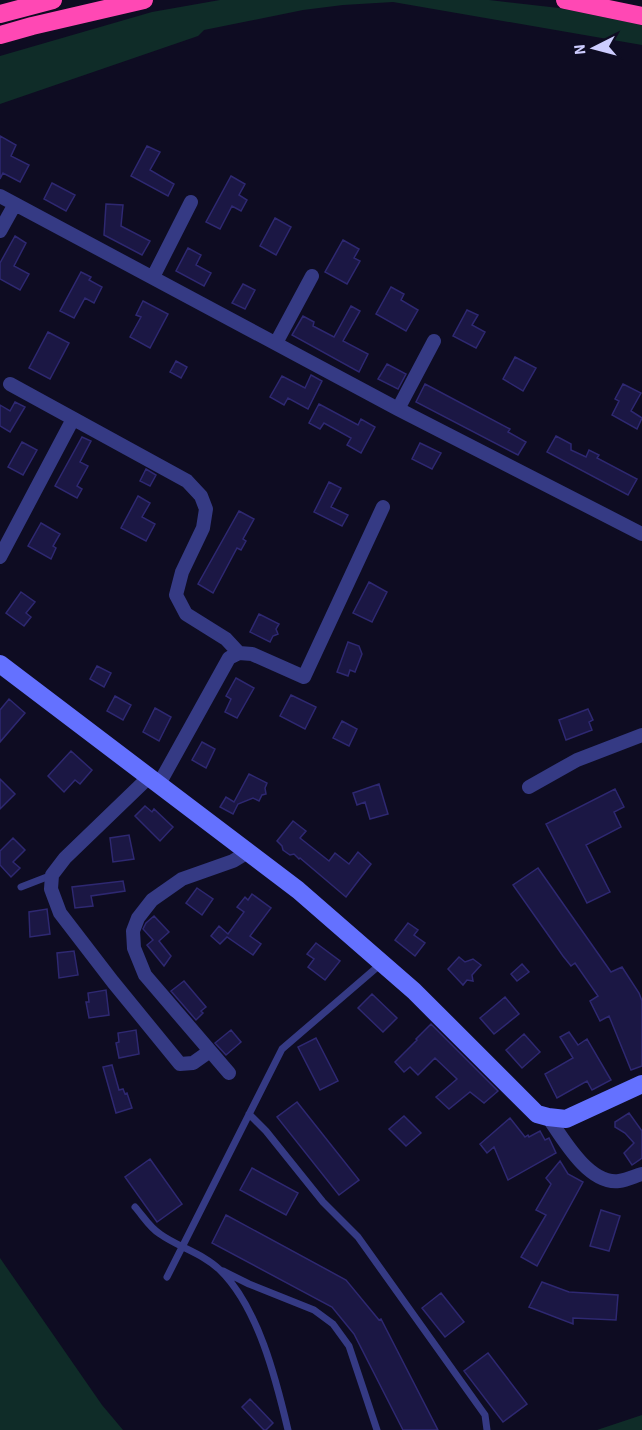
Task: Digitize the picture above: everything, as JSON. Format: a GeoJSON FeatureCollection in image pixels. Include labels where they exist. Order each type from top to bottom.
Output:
{"type":"FeatureCollection","features":[{"type":"Feature","properties":{"kind":"highway"},"geometry":{"type":"LineString","coordinates":[[0,14],[54,0]]}},
{"type":"Feature","properties":{"kind":"highway"},"geometry":{"type":"LineString","coordinates":[[0,35],[142,0]]}},
{"type":"Feature","properties":{"kind":"highway"},"geometry":{"type":"LineString","coordinates":[[0,47],[97,19],[142,0]]}},
{"type":"Feature","properties":{"kind":"highway"},"geometry":{"type":"LineString","coordinates":[[565,0],[642,16]]}},
{"type":"Feature","properties":{"kind":"street"},"geometry":{"type":"LineString","coordinates":[[0,195],[398,409],[642,534]]}},
{"type":"Feature","properties":{"kind":"street"},"geometry":{"type":"LineString","coordinates":[[153,277],[191,202]]}},
{"type":"Feature","properties":{"kind":"street"},"geometry":{"type":"LineString","coordinates":[[0,231],[15,204]]}},
{"type":"Feature","properties":{"kind":"street"},"geometry":{"type":"LineString","coordinates":[[276,343],[312,276]]}},
{"type":"Feature","properties":{"kind":"street"},"geometry":{"type":"LineString","coordinates":[[398,409],[434,341]]}},
{"type":"Feature","properties":{"kind":"street"},"geometry":{"type":"LineString","coordinates":[[10,384],[188,481],[201,496],[206,509],[202,528],[182,572],[176,595],[186,614],[226,639],[239,653]]}},
{"type":"Feature","properties":{"kind":"street"},"geometry":{"type":"LineString","coordinates":[[0,557],[74,419]]}},
{"type":"Feature","properties":{"kind":"street"},"geometry":{"type":"LineString","coordinates":[[210,1051],[193,1064],[180,1064],[60,913],[51,889],[52,875],[65,858],[154,780],[229,658],[239,653],[252,654],[304,677],[383,507]]}},
{"type":"Feature","properties":{"kind":"street"},"geometry":{"type":"LineString","coordinates":[[0,663],[298,890],[414,991],[537,1114],[566,1119],[642,1084]]}},
{"type":"Feature","properties":{"kind":"street"},"geometry":{"type":"LineString","coordinates":[[529,787],[577,760],[642,735]]}},
{"type":"Feature","properties":{"kind":"street"},"geometry":{"type":"LineString","coordinates":[[229,1073],[146,975],[134,948],[133,931],[138,918],[152,900],[182,879],[233,861],[248,852]]}},
{"type":"Feature","properties":{"kind":"street"},"geometry":{"type":"LineString","coordinates":[[548,1117],[593,1174],[604,1180],[618,1181],[642,1174]]}},
{"type":"Feature","properties":{"kind":"lane"},"geometry":{"type":"LineString","coordinates":[[21,887],[52,875]]}},
{"type":"Feature","properties":{"kind":"lane"},"geometry":{"type":"LineString","coordinates":[[167,1277],[282,1049],[382,963]]}},
{"type":"Feature","properties":{"kind":"lane"},"geometry":{"type":"LineString","coordinates":[[249,1114],[266,1131],[323,1202],[358,1237],[485,1415],[487,1430]]}},
{"type":"Feature","properties":{"kind":"lane"},"geometry":{"type":"LineString","coordinates":[[135,1207],[158,1233],[249,1284],[314,1310],[333,1324],[350,1346],[377,1430]]}},
{"type":"Feature","properties":{"kind":"lane"},"geometry":{"type":"LineString","coordinates":[[219,1268],[248,1308],[273,1374],[288,1430]]}},
{"type":"Feature","properties":{"kind":"green space"},"geometry":{"type":"Polygon","coordinates":[[[220,0],[489,0],[559,8],[642,25],[642,45],[393,2],[343,5],[303,10],[204,30],[198,36],[0,104],[0,56],[152,12],[220,0]]]}},
{"type":"Feature","properties":{"kind":"green space"},"geometry":{"type":"Polygon","coordinates":[[[0,1258],[102,1405],[123,1430],[0,1430],[0,1258]]]}},
{"type":"Feature","properties":{"kind":"green space"},"geometry":{"type":"Polygon","coordinates":[[[642,1415],[642,1430],[597,1430],[642,1415]]]}},
{"type":"Feature","properties":{"kind":"building"},"geometry":{"type":"Polygon","coordinates":[[[0,136],[16,145],[11,156],[29,165],[20,182],[3,173],[0,179],[0,136]]]}},
{"type":"Feature","properties":{"kind":"building"},"geometry":{"type":"Polygon","coordinates":[[[147,146],[160,152],[150,170],[174,184],[168,196],[131,176],[147,146]]]}},
{"type":"Feature","properties":{"kind":"building"},"geometry":{"type":"Polygon","coordinates":[[[231,176],[245,184],[239,195],[247,200],[241,211],[232,206],[220,229],[206,222],[231,176]]]}},
{"type":"Feature","properties":{"kind":"building"},"geometry":{"type":"Polygon","coordinates":[[[52,183],[75,195],[66,211],[44,199],[52,183]]]}},
{"type":"Feature","properties":{"kind":"building"},"geometry":{"type":"Polygon","coordinates":[[[106,204],[123,205],[121,226],[150,241],[142,255],[104,235],[106,204]]]}},
{"type":"Feature","properties":{"kind":"building"},"geometry":{"type":"Polygon","coordinates":[[[275,218],[291,227],[276,255],[260,246],[275,218]]]}},
{"type":"Feature","properties":{"kind":"building"},"geometry":{"type":"Polygon","coordinates":[[[15,236],[26,243],[14,266],[29,274],[20,290],[0,279],[0,263],[15,236]]]}},
{"type":"Feature","properties":{"kind":"building"},"geometry":{"type":"Polygon","coordinates":[[[343,240],[359,249],[354,258],[360,261],[347,284],[325,272],[343,240]]]}},
{"type":"Feature","properties":{"kind":"building"},"geometry":{"type":"Polygon","coordinates":[[[188,248],[201,255],[196,265],[211,273],[204,286],[176,271],[188,248]]]}},
{"type":"Feature","properties":{"kind":"building"},"geometry":{"type":"Polygon","coordinates":[[[81,272],[91,277],[89,280],[102,287],[94,303],[85,298],[74,318],[60,311],[81,272]]]}},
{"type":"Feature","properties":{"kind":"building"},"geometry":{"type":"Polygon","coordinates":[[[243,284],[255,290],[245,309],[232,303],[243,284]]]}},
{"type":"Feature","properties":{"kind":"building"},"geometry":{"type":"Polygon","coordinates":[[[391,287],[404,294],[401,300],[418,310],[406,331],[376,314],[391,287]]]}},
{"type":"Feature","properties":{"kind":"building"},"geometry":{"type":"Polygon","coordinates":[[[143,301],[168,314],[150,348],[130,337],[141,317],[136,315],[143,301]]]}},
{"type":"Feature","properties":{"kind":"building"},"geometry":{"type":"Polygon","coordinates":[[[351,306],[360,311],[343,341],[368,354],[359,372],[292,335],[303,316],[314,322],[313,326],[334,337],[351,306]]]}},
{"type":"Feature","properties":{"kind":"building"},"geometry":{"type":"Polygon","coordinates":[[[467,310],[478,315],[472,325],[485,332],[476,348],[453,336],[467,310]]]}},
{"type":"Feature","properties":{"kind":"building"},"geometry":{"type":"Polygon","coordinates":[[[48,332],[69,343],[50,379],[29,368],[48,332]]]}},
{"type":"Feature","properties":{"kind":"building"},"geometry":{"type":"Polygon","coordinates":[[[515,357],[536,368],[523,391],[503,379],[515,357]]]}},
{"type":"Feature","properties":{"kind":"building"},"geometry":{"type":"Polygon","coordinates":[[[176,361],[187,367],[181,378],[170,372],[176,361]]]}},
{"type":"Feature","properties":{"kind":"building"},"geometry":{"type":"Polygon","coordinates":[[[387,364],[406,374],[398,389],[378,379],[387,364]]]}},
{"type":"Feature","properties":{"kind":"building"},"geometry":{"type":"Polygon","coordinates":[[[311,375],[322,381],[308,409],[288,398],[284,405],[270,397],[282,376],[305,388],[311,375]]]}},
{"type":"Feature","properties":{"kind":"building"},"geometry":{"type":"Polygon","coordinates":[[[425,384],[510,429],[508,432],[526,442],[518,455],[416,402],[425,384]]]}},
{"type":"Feature","properties":{"kind":"building"},"geometry":{"type":"Polygon","coordinates":[[[623,384],[641,393],[631,411],[642,418],[637,429],[612,415],[619,401],[615,399],[623,384]]]}},
{"type":"Feature","properties":{"kind":"building"},"geometry":{"type":"Polygon","coordinates":[[[15,402],[25,407],[10,432],[0,426],[0,405],[10,411],[15,402]]]}},
{"type":"Feature","properties":{"kind":"building"},"geometry":{"type":"Polygon","coordinates":[[[319,404],[358,425],[361,419],[375,427],[361,453],[347,445],[351,438],[324,423],[320,429],[309,423],[319,404]]]}},
{"type":"Feature","properties":{"kind":"building"},"geometry":{"type":"Polygon","coordinates":[[[556,436],[571,444],[571,450],[586,457],[589,450],[599,455],[597,458],[637,479],[628,495],[547,452],[556,436]]]}},
{"type":"Feature","properties":{"kind":"building"},"geometry":{"type":"Polygon","coordinates":[[[82,437],[91,441],[80,462],[88,466],[77,486],[82,489],[77,498],[55,486],[82,437]]]}},
{"type":"Feature","properties":{"kind":"building"},"geometry":{"type":"Polygon","coordinates":[[[22,442],[37,450],[23,475],[8,467],[22,442]]]}},
{"type":"Feature","properties":{"kind":"building"},"geometry":{"type":"Polygon","coordinates":[[[420,443],[441,453],[432,469],[412,459],[420,443]]]}},
{"type":"Feature","properties":{"kind":"building"},"geometry":{"type":"Polygon","coordinates":[[[146,469],[156,475],[150,486],[140,481],[146,469]]]}},
{"type":"Feature","properties":{"kind":"building"},"geometry":{"type":"Polygon","coordinates":[[[329,482],[341,488],[331,507],[348,515],[342,526],[314,512],[329,482]]]}},
{"type":"Feature","properties":{"kind":"building"},"geometry":{"type":"Polygon","coordinates":[[[138,496],[150,503],[142,517],[155,524],[146,541],[121,528],[138,496]]]}},
{"type":"Feature","properties":{"kind":"building"},"geometry":{"type":"Polygon","coordinates":[[[239,511],[254,519],[243,539],[246,541],[241,550],[237,548],[213,593],[198,584],[239,511]]]}},
{"type":"Feature","properties":{"kind":"building"},"geometry":{"type":"Polygon","coordinates":[[[41,523],[60,534],[53,546],[56,548],[51,559],[28,546],[41,523]]]}},
{"type":"Feature","properties":{"kind":"building"},"geometry":{"type":"Polygon","coordinates":[[[369,582],[387,592],[372,622],[353,613],[369,582]]]}},
{"type":"Feature","properties":{"kind":"building"},"geometry":{"type":"Polygon","coordinates":[[[21,592],[35,602],[26,613],[31,617],[24,626],[6,613],[21,592]]]}},
{"type":"Feature","properties":{"kind":"building"},"geometry":{"type":"Polygon","coordinates":[[[259,614],[279,624],[276,629],[278,634],[273,636],[270,642],[250,632],[259,614]]]}},
{"type":"Feature","properties":{"kind":"building"},"geometry":{"type":"Polygon","coordinates":[[[348,642],[359,646],[362,654],[355,672],[350,670],[348,676],[337,672],[348,642]]]}},
{"type":"Feature","properties":{"kind":"building"},"geometry":{"type":"Polygon","coordinates":[[[97,666],[111,673],[104,687],[90,679],[97,666]]]}},
{"type":"Feature","properties":{"kind":"building"},"geometry":{"type":"Polygon","coordinates":[[[236,678],[254,688],[237,718],[225,712],[231,699],[226,696],[236,678]]]}},
{"type":"Feature","properties":{"kind":"building"},"geometry":{"type":"Polygon","coordinates":[[[291,695],[316,707],[305,729],[280,716],[291,695]]]}},
{"type":"Feature","properties":{"kind":"building"},"geometry":{"type":"Polygon","coordinates":[[[115,696],[131,705],[123,720],[107,711],[115,696]]]}},
{"type":"Feature","properties":{"kind":"building"},"geometry":{"type":"Polygon","coordinates":[[[9,699],[25,713],[0,742],[0,710],[9,699]]]}},
{"type":"Feature","properties":{"kind":"building"},"geometry":{"type":"Polygon","coordinates":[[[155,708],[171,717],[159,741],[143,732],[155,708]]]}},
{"type":"Feature","properties":{"kind":"building"},"geometry":{"type":"Polygon","coordinates":[[[588,709],[593,720],[589,722],[592,730],[566,740],[559,720],[588,709]]]}},
{"type":"Feature","properties":{"kind":"building"},"geometry":{"type":"Polygon","coordinates":[[[342,721],[357,729],[349,746],[333,738],[342,721]]]}},
{"type":"Feature","properties":{"kind":"building"},"geometry":{"type":"Polygon","coordinates":[[[202,742],[215,749],[206,768],[192,760],[202,742]]]}},
{"type":"Feature","properties":{"kind":"building"},"geometry":{"type":"Polygon","coordinates":[[[71,751],[92,770],[80,784],[75,780],[64,792],[48,776],[71,751]]]}},
{"type":"Feature","properties":{"kind":"building"},"geometry":{"type":"Polygon","coordinates":[[[249,774],[267,783],[266,794],[262,795],[259,801],[253,798],[238,804],[233,814],[220,807],[226,797],[234,802],[249,774]]]}},
{"type":"Feature","properties":{"kind":"building"},"geometry":{"type":"Polygon","coordinates":[[[0,779],[15,794],[0,809],[0,779]]]}},
{"type":"Feature","properties":{"kind":"building"},"geometry":{"type":"Polygon","coordinates":[[[379,784],[388,814],[370,819],[365,802],[357,805],[353,793],[379,784]]]}},
{"type":"Feature","properties":{"kind":"building"},"geometry":{"type":"Polygon","coordinates":[[[615,789],[624,807],[614,812],[621,827],[586,845],[610,892],[587,903],[546,824],[615,789]]]}},
{"type":"Feature","properties":{"kind":"building"},"geometry":{"type":"Polygon","coordinates":[[[145,806],[152,812],[154,809],[173,827],[160,841],[135,816],[145,806]]]}},
{"type":"Feature","properties":{"kind":"building"},"geometry":{"type":"Polygon","coordinates":[[[293,821],[306,831],[300,838],[329,861],[335,853],[349,864],[358,852],[371,864],[346,897],[300,858],[283,850],[277,841],[293,821]]]}},
{"type":"Feature","properties":{"kind":"building"},"geometry":{"type":"Polygon","coordinates":[[[129,835],[134,859],[113,862],[110,838],[129,835]]]}},
{"type":"Feature","properties":{"kind":"building"},"geometry":{"type":"Polygon","coordinates":[[[13,838],[25,850],[13,862],[20,868],[11,877],[0,865],[0,851],[13,838]]]}},
{"type":"Feature","properties":{"kind":"building"},"geometry":{"type":"Polygon","coordinates":[[[538,868],[611,972],[622,967],[639,993],[642,1001],[642,1066],[631,1070],[609,1016],[600,1021],[590,1001],[598,996],[575,963],[571,966],[563,956],[513,885],[538,868]]]}},
{"type":"Feature","properties":{"kind":"building"},"geometry":{"type":"Polygon","coordinates":[[[123,881],[125,891],[91,896],[93,906],[75,908],[72,887],[123,881]]]}},
{"type":"Feature","properties":{"kind":"building"},"geometry":{"type":"Polygon","coordinates":[[[197,888],[213,899],[202,915],[186,903],[197,888]]]}},
{"type":"Feature","properties":{"kind":"building"},"geometry":{"type":"Polygon","coordinates":[[[252,894],[271,908],[250,936],[261,944],[253,955],[227,937],[220,944],[211,936],[219,926],[228,934],[244,912],[237,907],[245,897],[248,900],[252,894]]]}},
{"type":"Feature","properties":{"kind":"building"},"geometry":{"type":"Polygon","coordinates":[[[47,909],[50,934],[30,937],[29,912],[47,909]]]}},
{"type":"Feature","properties":{"kind":"building"},"geometry":{"type":"Polygon","coordinates":[[[154,916],[169,932],[159,941],[171,956],[164,966],[147,945],[153,940],[143,929],[154,916]]]}},
{"type":"Feature","properties":{"kind":"building"},"geometry":{"type":"Polygon","coordinates":[[[408,923],[418,930],[414,935],[425,943],[415,956],[395,940],[408,923]]]}},
{"type":"Feature","properties":{"kind":"building"},"geometry":{"type":"Polygon","coordinates":[[[316,943],[340,961],[325,980],[308,967],[314,959],[307,954],[316,943]]]}},
{"type":"Feature","properties":{"kind":"building"},"geometry":{"type":"Polygon","coordinates":[[[74,951],[78,975],[59,978],[57,953],[74,951]]]}},
{"type":"Feature","properties":{"kind":"building"},"geometry":{"type":"Polygon","coordinates":[[[459,957],[465,962],[473,959],[481,965],[472,975],[473,981],[467,980],[463,985],[448,969],[459,957]]]}},
{"type":"Feature","properties":{"kind":"building"},"geometry":{"type":"Polygon","coordinates":[[[522,964],[529,972],[517,981],[511,974],[522,964]]]}},
{"type":"Feature","properties":{"kind":"building"},"geometry":{"type":"Polygon","coordinates":[[[184,981],[206,1007],[196,1020],[171,991],[184,981]]]}},
{"type":"Feature","properties":{"kind":"building"},"geometry":{"type":"Polygon","coordinates":[[[106,990],[109,1015],[89,1018],[86,1002],[89,1002],[88,993],[106,990]]]}},
{"type":"Feature","properties":{"kind":"building"},"geometry":{"type":"Polygon","coordinates":[[[372,994],[397,1018],[383,1032],[358,1008],[372,994]]]}},
{"type":"Feature","properties":{"kind":"building"},"geometry":{"type":"Polygon","coordinates":[[[505,997],[519,1014],[494,1034],[480,1018],[505,997]]]}},
{"type":"Feature","properties":{"kind":"building"},"geometry":{"type":"Polygon","coordinates":[[[431,1024],[498,1091],[484,1103],[470,1092],[449,1109],[436,1097],[457,1079],[435,1058],[418,1075],[410,1067],[404,1072],[395,1062],[431,1024]]]}},
{"type":"Feature","properties":{"kind":"building"},"geometry":{"type":"Polygon","coordinates":[[[136,1030],[139,1054],[119,1058],[116,1043],[119,1042],[118,1033],[136,1030]]]}},
{"type":"Feature","properties":{"kind":"building"},"geometry":{"type":"Polygon","coordinates":[[[231,1030],[241,1042],[226,1055],[215,1043],[231,1030]]]}},
{"type":"Feature","properties":{"kind":"building"},"geometry":{"type":"Polygon","coordinates":[[[569,1032],[578,1045],[587,1039],[611,1080],[592,1090],[587,1081],[557,1098],[545,1074],[573,1058],[560,1037],[569,1032]]]}},
{"type":"Feature","properties":{"kind":"building"},"geometry":{"type":"Polygon","coordinates":[[[524,1034],[540,1052],[522,1068],[506,1050],[524,1034]]]}},
{"type":"Feature","properties":{"kind":"building"},"geometry":{"type":"Polygon","coordinates":[[[316,1038],[338,1081],[320,1090],[298,1047],[316,1038]]]}},
{"type":"Feature","properties":{"kind":"building"},"geometry":{"type":"Polygon","coordinates":[[[112,1065],[119,1090],[123,1089],[125,1094],[127,1093],[132,1108],[116,1113],[103,1067],[112,1065]]]}},
{"type":"Feature","properties":{"kind":"building"},"geometry":{"type":"Polygon","coordinates":[[[297,1102],[359,1180],[339,1195],[277,1117],[297,1102]]]}},
{"type":"Feature","properties":{"kind":"building"},"geometry":{"type":"Polygon","coordinates":[[[629,1113],[642,1131],[642,1158],[632,1165],[624,1153],[634,1143],[625,1133],[615,1127],[615,1122],[629,1113]]]}},
{"type":"Feature","properties":{"kind":"building"},"geometry":{"type":"Polygon","coordinates":[[[404,1116],[421,1133],[406,1146],[389,1129],[404,1116]]]}},
{"type":"Feature","properties":{"kind":"building"},"geometry":{"type":"Polygon","coordinates":[[[510,1118],[525,1137],[540,1131],[545,1140],[549,1138],[556,1153],[508,1180],[494,1147],[487,1153],[480,1144],[510,1118]]]}},
{"type":"Feature","properties":{"kind":"building"},"geometry":{"type":"Polygon","coordinates":[[[150,1159],[182,1204],[157,1222],[125,1177],[150,1159]]]}},
{"type":"Feature","properties":{"kind":"building"},"geometry":{"type":"Polygon","coordinates":[[[560,1161],[568,1174],[583,1182],[537,1266],[521,1257],[546,1215],[536,1210],[551,1184],[546,1178],[560,1161]]]}},
{"type":"Feature","properties":{"kind":"building"},"geometry":{"type":"Polygon","coordinates":[[[252,1168],[298,1193],[286,1215],[240,1190],[252,1168]]]}},
{"type":"Feature","properties":{"kind":"building"},"geometry":{"type":"Polygon","coordinates":[[[601,1210],[620,1216],[609,1251],[590,1246],[601,1210]]]}},
{"type":"Feature","properties":{"kind":"building"},"geometry":{"type":"Polygon","coordinates":[[[226,1215],[346,1280],[379,1320],[381,1319],[438,1430],[403,1430],[354,1334],[332,1307],[212,1243],[226,1215]]]}},
{"type":"Feature","properties":{"kind":"building"},"geometry":{"type":"Polygon","coordinates":[[[542,1282],[569,1292],[618,1295],[616,1320],[573,1318],[573,1324],[529,1307],[542,1282]]]}},
{"type":"Feature","properties":{"kind":"building"},"geometry":{"type":"Polygon","coordinates":[[[441,1293],[464,1322],[445,1337],[422,1308],[441,1293]]]}},
{"type":"Feature","properties":{"kind":"building"},"geometry":{"type":"Polygon","coordinates":[[[488,1353],[527,1404],[503,1422],[464,1371],[488,1353]]]}},
{"type":"Feature","properties":{"kind":"building"},"geometry":{"type":"Polygon","coordinates":[[[250,1399],[273,1423],[266,1430],[242,1407],[250,1399]]]}}]}
